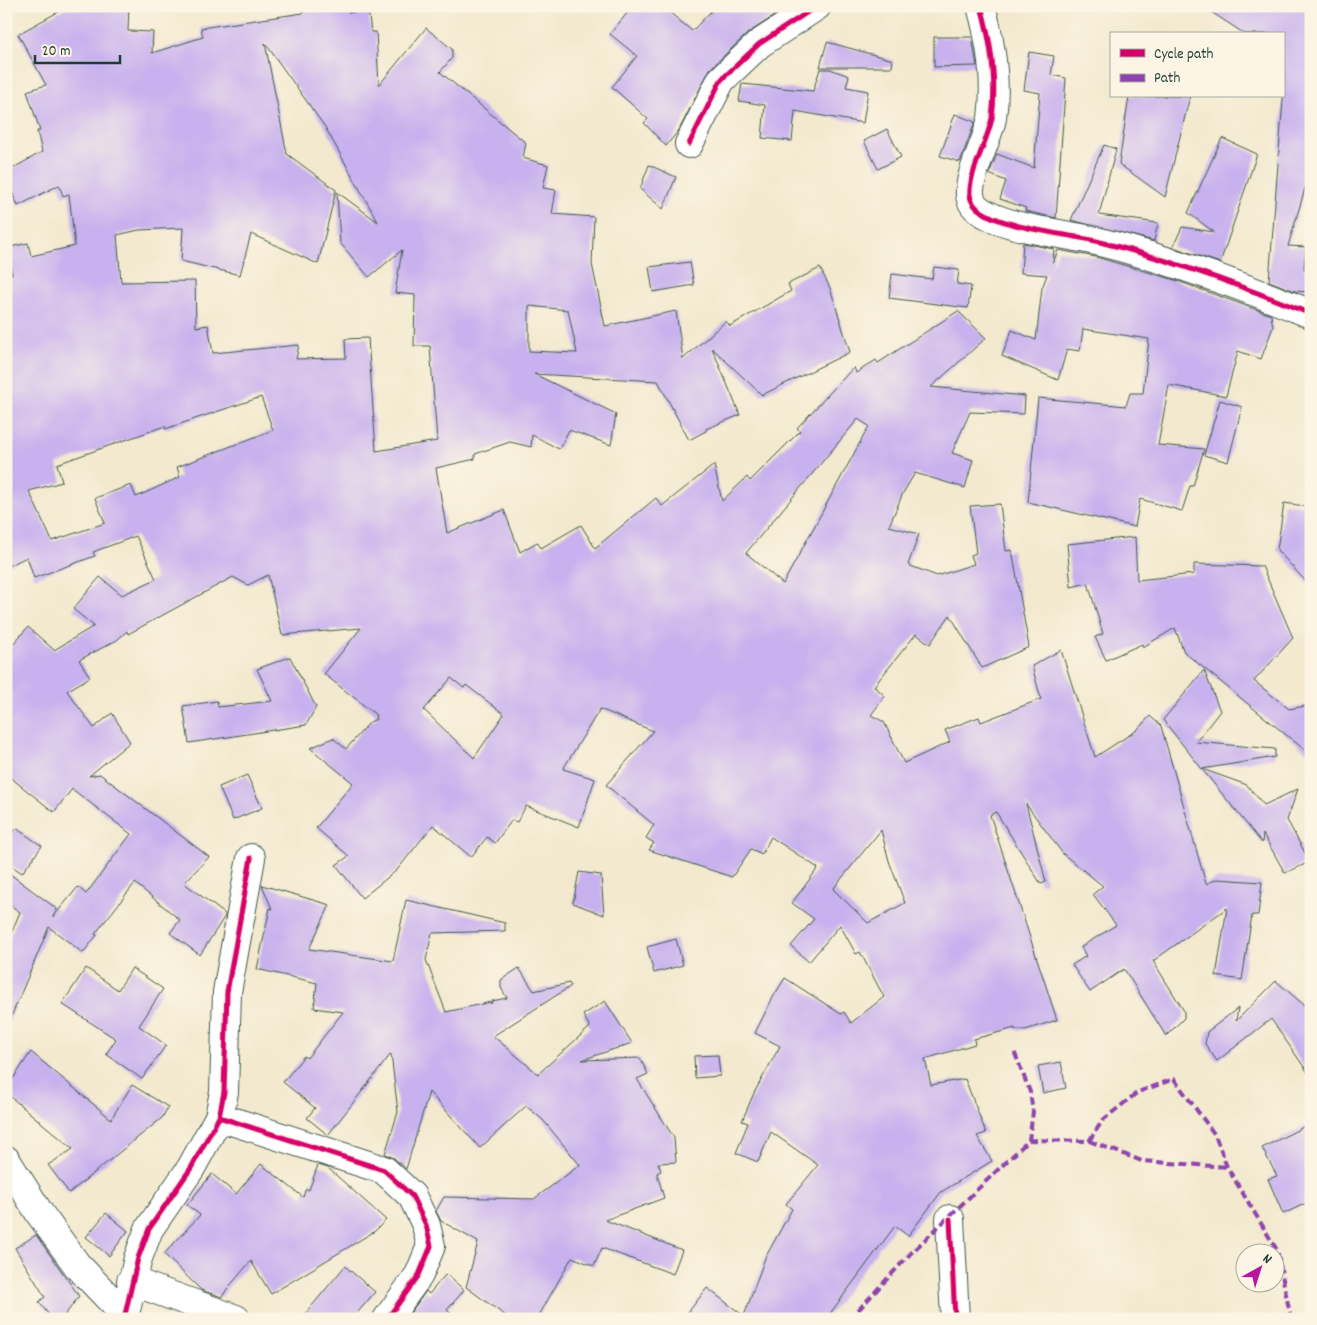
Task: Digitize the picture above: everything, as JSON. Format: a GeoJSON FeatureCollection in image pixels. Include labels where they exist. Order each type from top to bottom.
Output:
{"type":"FeatureCollection","features":[{"type":"Feature","properties":{"kind":"street"},"geometry":{"type":"LineString","coordinates":[[689,144],[721,80],[759,44],[817,6]]}},
{"type":"Feature","properties":{"kind":"street"},"geometry":{"type":"LineString","coordinates":[[981,6],[990,37],[993,73],[992,118],[971,183],[970,195],[974,206],[985,214],[1000,220],[1101,242],[1233,283],[1311,314]]}},
{"type":"Feature","properties":{"kind":"street"},"geometry":{"type":"LineString","coordinates":[[124,1317],[132,1281],[149,1229],[191,1168],[219,1117],[224,1092],[227,992],[251,858]]}},
{"type":"Feature","properties":{"kind":"street"},"geometry":{"type":"LineString","coordinates":[[219,1117],[384,1170],[412,1196],[426,1226],[431,1246],[419,1275],[387,1319]]}},
{"type":"Feature","properties":{"kind":"street"},"geometry":{"type":"LineString","coordinates":[[6,1160],[40,1214],[77,1265],[124,1317]]}},
{"type":"Feature","properties":{"kind":"street"},"geometry":{"type":"LineString","coordinates":[[950,1219],[955,1319]]}},
{"type":"Feature","properties":{"kind":"street"},"geometry":{"type":"LineString","coordinates":[[132,1281],[236,1319]]}},
{"type":"Feature","properties":{"kind":"building"},"geometry":{"type":"Polygon","coordinates":[[[69,6],[129,6],[128,31],[153,32],[152,53],[203,37],[201,28],[303,13],[301,6],[348,6],[349,13],[368,9],[371,32],[376,32],[379,85],[426,28],[452,49],[452,58],[440,72],[526,143],[523,158],[548,165],[543,188],[556,190],[552,214],[594,217],[592,264],[605,326],[676,311],[683,359],[726,321],[730,326],[791,291],[788,284],[820,268],[830,288],[850,352],[762,395],[712,348],[740,415],[706,429],[706,431],[689,440],[658,381],[534,374],[616,414],[611,445],[569,430],[559,449],[532,435],[531,447],[510,442],[475,454],[475,459],[436,468],[447,533],[504,510],[520,552],[537,542],[541,548],[581,525],[595,548],[656,498],[662,506],[714,465],[722,501],[747,477],[750,481],[800,431],[797,428],[854,367],[856,373],[876,360],[878,363],[958,311],[986,338],[931,387],[1025,396],[1024,414],[970,412],[952,453],[973,460],[965,488],[915,473],[903,493],[889,526],[919,534],[908,565],[937,576],[974,564],[971,555],[976,553],[970,506],[1000,504],[1006,551],[1012,550],[1029,647],[982,668],[950,615],[930,644],[916,634],[874,686],[885,696],[871,715],[884,722],[904,763],[950,742],[945,730],[979,717],[981,722],[1041,699],[1032,666],[1061,650],[1095,757],[1137,730],[1150,716],[1161,726],[1206,884],[1217,879],[1262,882],[1258,915],[1252,915],[1242,980],[1216,976],[1227,908],[1153,961],[1184,1011],[1184,1018],[1166,1036],[1124,969],[1090,992],[1072,965],[1086,956],[1081,947],[1116,925],[1093,894],[1103,886],[1063,854],[1026,804],[1046,882],[1041,884],[996,812],[990,815],[1057,1020],[1025,1030],[1015,1030],[1015,1028],[974,1039],[975,1044],[925,1059],[931,1085],[965,1079],[986,1133],[977,1136],[992,1161],[941,1192],[908,1236],[895,1226],[826,1319],[683,1319],[707,1288],[744,1316],[765,1258],[792,1209],[786,1204],[818,1165],[771,1132],[758,1162],[736,1153],[748,1123],[742,1121],[754,1093],[780,1046],[755,1033],[785,978],[841,1014],[844,1012],[851,1023],[884,997],[860,952],[856,954],[840,925],[809,962],[791,946],[814,919],[792,903],[818,868],[771,837],[762,854],[751,849],[732,877],[649,850],[654,843],[646,838],[654,825],[606,785],[653,731],[600,709],[563,769],[595,779],[579,827],[526,806],[517,822],[512,820],[495,843],[487,837],[471,857],[433,825],[397,870],[362,898],[336,865],[349,856],[316,828],[353,783],[310,748],[333,738],[346,749],[370,722],[376,719],[375,714],[324,674],[361,628],[282,635],[268,575],[248,585],[233,577],[128,634],[127,631],[117,640],[79,660],[90,677],[67,691],[94,728],[112,713],[130,742],[89,776],[100,774],[209,857],[184,883],[225,914],[225,916],[200,955],[170,933],[180,920],[135,883],[95,934],[97,935],[83,953],[49,927],[6,1029],[6,946],[20,912],[6,902],[6,871],[57,909],[53,917],[78,887],[86,894],[131,834],[72,789],[54,812],[6,774],[6,652],[28,627],[54,650],[94,626],[73,609],[100,577],[122,595],[156,579],[136,536],[93,552],[95,556],[34,578],[27,557],[6,567],[6,275],[12,274],[6,248],[28,243],[31,256],[75,246],[69,194],[63,196],[59,185],[18,206],[6,178],[6,172],[42,152],[37,131],[40,131],[27,91],[46,85],[18,34],[69,6]],[[265,43],[287,154],[336,190],[318,264],[251,234],[240,275],[181,261],[183,228],[139,230],[117,235],[121,282],[195,281],[196,327],[208,325],[213,353],[299,345],[296,359],[346,358],[345,339],[368,338],[376,451],[437,441],[430,346],[414,346],[415,295],[395,293],[402,250],[369,277],[340,243],[337,192],[378,222],[325,127],[265,43]],[[529,306],[529,351],[577,353],[568,310],[529,306]],[[261,397],[165,429],[165,426],[57,464],[62,482],[29,491],[52,541],[105,523],[95,498],[131,485],[136,497],[180,477],[177,467],[273,430],[261,397]],[[858,419],[746,553],[783,584],[869,426],[858,419]],[[451,678],[424,710],[474,758],[504,714],[466,685],[464,688],[451,678]],[[881,830],[833,889],[868,923],[905,903],[889,861],[881,830]]]}},
{"type":"Feature","properties":{"kind":"building"},"geometry":{"type":"Polygon","coordinates":[[[633,6],[662,6],[692,31],[716,6],[765,6],[774,16],[748,33],[710,69],[679,130],[666,146],[644,123],[648,119],[612,87],[637,56],[610,34],[633,6]]]}},
{"type":"Feature","properties":{"kind":"building"},"geometry":{"type":"Polygon","coordinates":[[[1202,6],[1311,6],[1311,184],[1307,182],[1288,246],[1306,247],[1304,270],[1311,271],[1311,292],[1295,291],[1269,281],[1284,98],[1284,32],[1242,32],[1202,6]]]}},
{"type":"Feature","properties":{"kind":"building"},"geometry":{"type":"Polygon","coordinates":[[[934,37],[972,37],[977,66],[934,67],[934,37]]]}},
{"type":"Feature","properties":{"kind":"building"},"geometry":{"type":"Polygon","coordinates":[[[827,42],[893,60],[892,67],[820,67],[827,42]]]}},
{"type":"Feature","properties":{"kind":"building"},"geometry":{"type":"Polygon","coordinates":[[[1029,52],[1054,56],[1051,75],[1066,78],[1056,218],[1025,211],[1026,208],[1000,199],[1006,181],[989,174],[997,154],[1034,168],[1040,93],[1024,90],[1029,52]]]}},
{"type":"Feature","properties":{"kind":"building"},"geometry":{"type":"Polygon","coordinates":[[[820,69],[830,69],[849,76],[846,87],[868,91],[863,123],[795,111],[792,141],[762,138],[765,105],[739,101],[742,84],[813,91],[820,69]]]}},
{"type":"Feature","properties":{"kind":"building"},"geometry":{"type":"Polygon","coordinates":[[[1129,98],[1190,98],[1165,197],[1119,164],[1129,98]]]}},
{"type":"Feature","properties":{"kind":"building"},"geometry":{"type":"Polygon","coordinates":[[[955,114],[975,122],[960,162],[940,156],[955,114]]]}},
{"type":"Feature","properties":{"kind":"building"},"geometry":{"type":"Polygon","coordinates":[[[887,129],[901,157],[878,169],[864,141],[887,129]]]}},
{"type":"Feature","properties":{"kind":"building"},"geometry":{"type":"Polygon","coordinates":[[[1222,138],[1257,154],[1220,263],[1173,247],[1182,227],[1214,232],[1188,213],[1222,138]]]}},
{"type":"Feature","properties":{"kind":"building"},"geometry":{"type":"Polygon","coordinates":[[[1104,145],[1116,149],[1099,215],[1158,223],[1154,241],[1071,220],[1104,145]]]}},
{"type":"Feature","properties":{"kind":"building"},"geometry":{"type":"Polygon","coordinates":[[[649,165],[676,177],[663,209],[640,189],[649,165]]]}},
{"type":"Feature","properties":{"kind":"building"},"geometry":{"type":"Polygon","coordinates":[[[1023,243],[1054,249],[1053,263],[1058,250],[1096,257],[1175,280],[1271,315],[1273,327],[1261,359],[1238,351],[1226,396],[1169,385],[1158,445],[1204,449],[1193,486],[1190,486],[1182,511],[1140,499],[1135,527],[1028,502],[1038,398],[1126,406],[1130,393],[1143,393],[1149,339],[1083,329],[1080,351],[1067,349],[1058,380],[1002,356],[1012,330],[1036,340],[1042,288],[1047,275],[1021,273],[1023,243]]]}},
{"type":"Feature","properties":{"kind":"building"},"geometry":{"type":"Polygon","coordinates":[[[690,262],[694,285],[653,292],[649,267],[690,262]]]}},
{"type":"Feature","properties":{"kind":"building"},"geometry":{"type":"Polygon","coordinates":[[[934,267],[959,270],[957,284],[971,286],[968,308],[889,298],[892,274],[932,279],[934,267]]]}},
{"type":"Feature","properties":{"kind":"building"},"geometry":{"type":"Polygon","coordinates":[[[1220,400],[1242,407],[1228,462],[1204,455],[1220,400]]]}},
{"type":"Feature","properties":{"kind":"building"},"geometry":{"type":"Polygon","coordinates":[[[1284,503],[1311,507],[1311,587],[1277,550],[1284,503]]]}},
{"type":"Feature","properties":{"kind":"building"},"geometry":{"type":"Polygon","coordinates":[[[1135,537],[1137,580],[1194,574],[1194,564],[1262,566],[1293,638],[1254,681],[1289,709],[1311,705],[1311,755],[1184,652],[1175,628],[1143,647],[1142,644],[1106,660],[1095,637],[1103,634],[1088,583],[1071,587],[1067,544],[1135,537]]]}},
{"type":"Feature","properties":{"kind":"building"},"geometry":{"type":"Polygon","coordinates":[[[290,657],[316,707],[306,725],[189,743],[183,706],[217,701],[218,707],[272,701],[257,669],[290,657]]]}},
{"type":"Feature","properties":{"kind":"building"},"geometry":{"type":"Polygon","coordinates":[[[1204,670],[1220,711],[1196,742],[1275,749],[1275,757],[1202,769],[1163,720],[1204,670]]]}},
{"type":"Feature","properties":{"kind":"building"},"geometry":{"type":"Polygon","coordinates":[[[1202,769],[1247,785],[1264,805],[1298,789],[1287,820],[1310,862],[1285,873],[1263,834],[1262,843],[1202,769]]]}},
{"type":"Feature","properties":{"kind":"building"},"geometry":{"type":"Polygon","coordinates":[[[247,775],[262,808],[233,820],[219,787],[247,775]]]}},
{"type":"Feature","properties":{"kind":"building"},"geometry":{"type":"Polygon","coordinates":[[[16,828],[42,846],[22,873],[6,862],[6,841],[16,828]]]}},
{"type":"Feature","properties":{"kind":"building"},"geometry":{"type":"Polygon","coordinates":[[[579,872],[601,875],[604,915],[573,903],[579,872]]]}},
{"type":"Feature","properties":{"kind":"building"},"geometry":{"type":"Polygon","coordinates":[[[262,885],[330,905],[309,949],[393,961],[406,900],[505,923],[505,931],[432,933],[426,960],[446,1012],[491,1002],[491,1004],[492,1001],[507,998],[501,988],[501,980],[519,968],[534,991],[569,983],[571,986],[493,1036],[538,1074],[590,1027],[583,1015],[605,1001],[632,1043],[582,1060],[640,1058],[648,1074],[637,1079],[674,1138],[676,1162],[658,1163],[661,1171],[657,1173],[664,1198],[605,1220],[682,1250],[673,1274],[602,1248],[594,1266],[572,1257],[537,1319],[510,1319],[466,1287],[478,1242],[441,1221],[436,1211],[444,1197],[534,1199],[580,1165],[543,1120],[526,1106],[480,1148],[429,1092],[406,1169],[394,1158],[385,1154],[398,1112],[391,1054],[328,1135],[307,1118],[315,1108],[283,1082],[304,1056],[307,1058],[343,1012],[314,1008],[317,983],[257,969],[270,908],[272,909],[262,885]]]}},
{"type":"Feature","properties":{"kind":"building"},"geometry":{"type":"Polygon","coordinates":[[[676,939],[683,965],[654,973],[647,947],[676,939]]]}},
{"type":"Feature","properties":{"kind":"building"},"geometry":{"type":"Polygon","coordinates":[[[86,968],[118,990],[132,968],[163,989],[139,1026],[166,1045],[142,1079],[106,1054],[116,1039],[62,1004],[86,968]]]}},
{"type":"Feature","properties":{"kind":"building"},"geometry":{"type":"Polygon","coordinates":[[[1276,981],[1311,1011],[1311,1077],[1271,1019],[1217,1061],[1205,1044],[1207,1032],[1238,1008],[1236,1021],[1276,981]]]}},
{"type":"Feature","properties":{"kind":"building"},"geometry":{"type":"Polygon","coordinates":[[[31,1052],[111,1119],[132,1085],[168,1107],[162,1118],[69,1193],[48,1165],[73,1149],[6,1093],[6,1089],[31,1052]]]}},
{"type":"Feature","properties":{"kind":"building"},"geometry":{"type":"Polygon","coordinates":[[[718,1055],[720,1076],[695,1078],[694,1056],[718,1055]]]}},
{"type":"Feature","properties":{"kind":"building"},"geometry":{"type":"Polygon","coordinates":[[[1061,1062],[1066,1088],[1043,1093],[1038,1066],[1061,1062]]]}},
{"type":"Feature","properties":{"kind":"building"},"geometry":{"type":"Polygon","coordinates":[[[1311,1123],[1311,1201],[1283,1214],[1268,1179],[1277,1176],[1262,1148],[1311,1123]]]}},
{"type":"Feature","properties":{"kind":"building"},"geometry":{"type":"Polygon","coordinates":[[[261,1164],[303,1197],[306,1189],[309,1190],[318,1165],[328,1168],[386,1220],[375,1231],[271,1294],[251,1261],[222,1297],[201,1290],[164,1254],[200,1215],[187,1205],[212,1174],[236,1194],[261,1164]]]}},
{"type":"Feature","properties":{"kind":"building"},"geometry":{"type":"Polygon","coordinates":[[[106,1213],[128,1231],[109,1256],[86,1237],[106,1213]]]}},
{"type":"Feature","properties":{"kind":"building"},"geometry":{"type":"Polygon","coordinates":[[[36,1235],[79,1296],[62,1319],[52,1319],[39,1302],[45,1297],[15,1248],[36,1235]]]}},
{"type":"Feature","properties":{"kind":"building"},"geometry":{"type":"Polygon","coordinates":[[[345,1266],[375,1292],[352,1319],[301,1319],[345,1266]]]}},
{"type":"Feature","properties":{"kind":"building"},"geometry":{"type":"Polygon","coordinates":[[[446,1274],[464,1290],[447,1310],[457,1319],[406,1319],[426,1291],[429,1294],[446,1274]]]}},
{"type":"Feature","properties":{"kind":"marked path"},"geometry":{"type":"LineString","coordinates":[[850,1319],[911,1253],[1029,1140],[1033,1112],[1030,1092],[1014,1051]]}},
{"type":"Feature","properties":{"kind":"marked path"},"geometry":{"type":"LineString","coordinates":[[1089,1141],[1103,1120],[1138,1092],[1174,1079],[1215,1135],[1227,1167],[1277,1250],[1291,1319]]}},
{"type":"Feature","properties":{"kind":"marked path"},"geometry":{"type":"LineString","coordinates":[[1029,1140],[1089,1141],[1142,1161],[1227,1167]]}},
{"type":"Feature","properties":{"kind":"cycle path"},"geometry":{"type":"LineString","coordinates":[[689,144],[721,80],[759,44],[817,6]]}},
{"type":"Feature","properties":{"kind":"cycle path"},"geometry":{"type":"LineString","coordinates":[[981,6],[988,33],[994,90],[990,127],[970,187],[973,204],[978,209],[1010,224],[1100,242],[1180,265],[1311,314]]}},
{"type":"Feature","properties":{"kind":"cycle path"},"geometry":{"type":"LineString","coordinates":[[124,1319],[138,1258],[149,1229],[191,1168],[219,1117],[224,1092],[227,992],[251,858]]}},
{"type":"Feature","properties":{"kind":"cycle path"},"geometry":{"type":"LineString","coordinates":[[219,1117],[384,1170],[412,1196],[426,1225],[431,1246],[419,1275],[387,1319]]}},
{"type":"Feature","properties":{"kind":"cycle path"},"geometry":{"type":"LineString","coordinates":[[950,1219],[955,1319]]}}]}
